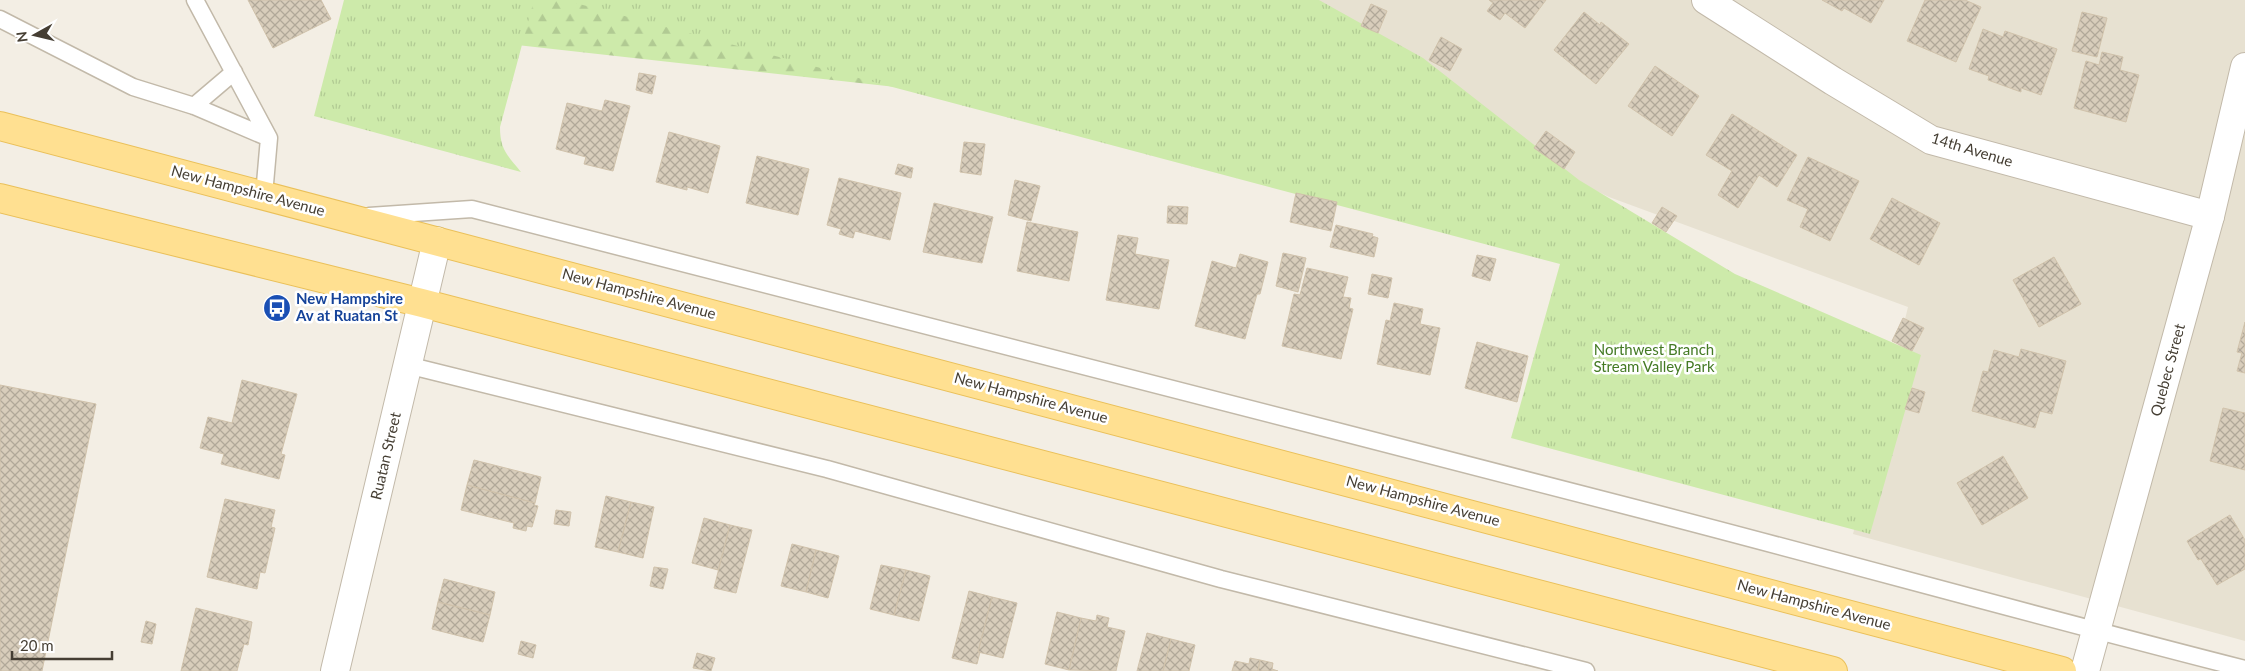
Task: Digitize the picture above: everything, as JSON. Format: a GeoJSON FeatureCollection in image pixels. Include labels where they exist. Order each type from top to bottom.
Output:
{"type":"FeatureCollection","features":[{"type":"Feature","properties":{"kind":"main road","name":"New Hampshire Avenue"},"geometry":{"type":"LineString","coordinates":[[0,126],[2062,671]]}},
{"type":"Feature","properties":{"kind":"main road"},"geometry":{"type":"LineString","coordinates":[[0,198],[422,303],[1833,671]]}},
{"type":"Feature","properties":{"kind":"street","name":"14th Avenue"},"geometry":{"type":"LineString","coordinates":[[1717,3],[1833,81],[1932,140],[2210,216]]}},
{"type":"Feature","properties":{"kind":"street","name":"Quebec Street"},"geometry":{"type":"LineString","coordinates":[[2085,671],[2210,216],[2245,67]]}},
{"type":"Feature","properties":{"kind":"street","name":"Ruatan Street"},"geometry":{"type":"LineString","coordinates":[[335,671],[437,241]]}},
{"type":"Feature","properties":{"kind":"lane"},"geometry":{"type":"LineString","coordinates":[[195,0],[270,138],[264,195]]}},
{"type":"Feature","properties":{"kind":"lane"},"geometry":{"type":"LineString","coordinates":[[0,19],[133,87],[194,106],[270,138]]}},
{"type":"Feature","properties":{"kind":"lane"},"geometry":{"type":"LineString","coordinates":[[194,106],[234,72]]}},
{"type":"Feature","properties":{"kind":"lane"},"geometry":{"type":"LineString","coordinates":[[349,218],[472,209],[1428,454],[2245,669]]}},
{"type":"Feature","properties":{"kind":"lane"},"geometry":{"type":"LineString","coordinates":[[407,365],[827,469],[1221,579],[1586,671]]}},
{"type":"Feature","properties":{"kind":"shaded area"},"geometry":{"type":"Polygon","coordinates":[[[1078,0],[2245,0],[2245,641],[1853,534],[1908,307],[1609,197],[1361,77],[1078,0]]]}},
{"type":"Feature","properties":{"kind":"green space"},"geometry":{"type":"Polygon","coordinates":[[[344,0],[534,0],[500,127],[501,141],[505,151],[521,172],[314,116],[344,0]]]}},
{"type":"Feature","properties":{"kind":"green space"},"geometry":{"type":"Polygon","coordinates":[[[434,0],[1064,0],[1031,102],[462,39],[434,0]]]}},
{"type":"Feature","properties":{"kind":"green space","name":"Northwest Branch Stream Valley Park"},"geometry":{"type":"Polygon","coordinates":[[[564,0],[1319,0],[1423,58],[1579,180],[1735,274],[1921,355],[1870,534],[1511,438],[1560,264],[564,0]]]}},
{"type":"Feature","properties":{"kind":"building"},"geometry":{"type":"Polygon","coordinates":[[[248,0],[321,0],[331,19],[273,48],[248,0]]]}},
{"type":"Feature","properties":{"kind":"building"},"geometry":{"type":"Polygon","coordinates":[[[1489,0],[1546,0],[1525,28],[1505,13],[1500,20],[1487,11],[1493,3],[1489,0]]]}},
{"type":"Feature","properties":{"kind":"building"},"geometry":{"type":"Polygon","coordinates":[[[1822,0],[1884,0],[1871,23],[1844,8],[1842,11],[1822,0]]]}},
{"type":"Feature","properties":{"kind":"building"},"geometry":{"type":"Polygon","coordinates":[[[1925,0],[1965,0],[1981,7],[1956,62],[1907,41],[1925,0]]]}},
{"type":"Feature","properties":{"kind":"building"},"geometry":{"type":"Polygon","coordinates":[[[1371,4],[1387,11],[1378,33],[1361,26],[1371,4]]]}},
{"type":"Feature","properties":{"kind":"building"},"geometry":{"type":"Polygon","coordinates":[[[1584,12],[1600,25],[1601,22],[1629,44],[1596,84],[1554,50],[1584,12]]]}},
{"type":"Feature","properties":{"kind":"building"},"geometry":{"type":"Polygon","coordinates":[[[2082,12],[2107,18],[2097,57],[2072,51],[2082,12]]]}},
{"type":"Feature","properties":{"kind":"building"},"geometry":{"type":"Polygon","coordinates":[[[1983,29],[2003,37],[2005,31],[2057,49],[2041,95],[2021,88],[2021,92],[1988,80],[1989,76],[1969,69],[1983,29]]]}},
{"type":"Feature","properties":{"kind":"building"},"geometry":{"type":"Polygon","coordinates":[[[1441,37],[1462,49],[1450,71],[1429,60],[1441,37]]]}},
{"type":"Feature","properties":{"kind":"building"},"geometry":{"type":"Polygon","coordinates":[[[2102,52],[2123,57],[2120,70],[2139,75],[2126,122],[2074,108],[2086,61],[2099,65],[2102,52]]]}},
{"type":"Feature","properties":{"kind":"building"},"geometry":{"type":"Polygon","coordinates":[[[1655,66],[1699,96],[1672,136],[1628,106],[1655,66]]]}},
{"type":"Feature","properties":{"kind":"building"},"geometry":{"type":"Polygon","coordinates":[[[639,73],[656,76],[652,94],[636,90],[639,73]]]}},
{"type":"Feature","properties":{"kind":"building"},"geometry":{"type":"Polygon","coordinates":[[[605,100],[630,106],[613,171],[584,164],[586,157],[556,149],[567,103],[602,111],[605,100]]]}},
{"type":"Feature","properties":{"kind":"building"},"geometry":{"type":"Polygon","coordinates":[[[1732,114],[1797,155],[1777,187],[1759,175],[1738,208],[1718,195],[1732,171],[1706,155],[1732,114]]]}},
{"type":"Feature","properties":{"kind":"building"},"geometry":{"type":"Polygon","coordinates":[[[1546,131],[1575,152],[1564,169],[1534,148],[1546,131]]]}},
{"type":"Feature","properties":{"kind":"building"},"geometry":{"type":"Polygon","coordinates":[[[669,132],[720,146],[708,193],[687,187],[687,190],[656,182],[669,132]]]}},
{"type":"Feature","properties":{"kind":"building"},"geometry":{"type":"Polygon","coordinates":[[[964,142],[985,144],[981,175],[960,172],[964,142]]]}},
{"type":"Feature","properties":{"kind":"building"},"geometry":{"type":"Polygon","coordinates":[[[757,156],[809,169],[798,215],[746,203],[757,156]]]}},
{"type":"Feature","properties":{"kind":"building"},"geometry":{"type":"Polygon","coordinates":[[[1808,157],[1859,181],[1830,241],[1800,227],[1808,209],[1787,200],[1808,157]]]}},
{"type":"Feature","properties":{"kind":"building"},"geometry":{"type":"Polygon","coordinates":[[[898,164],[913,168],[911,178],[895,174],[898,164]]]}},
{"type":"Feature","properties":{"kind":"building"},"geometry":{"type":"Polygon","coordinates":[[[839,178],[901,193],[890,240],[855,231],[853,238],[839,234],[841,229],[827,225],[839,178]]]}},
{"type":"Feature","properties":{"kind":"building"},"geometry":{"type":"Polygon","coordinates":[[[1015,180],[1040,186],[1031,221],[1008,215],[1015,180]]]}},
{"type":"Feature","properties":{"kind":"building"},"geometry":{"type":"Polygon","coordinates":[[[1296,193],[1337,202],[1331,231],[1290,222],[1296,193]]]}},
{"type":"Feature","properties":{"kind":"building"},"geometry":{"type":"Polygon","coordinates":[[[1892,198],[1940,223],[1919,265],[1870,239],[1892,198]]]}},
{"type":"Feature","properties":{"kind":"building"},"geometry":{"type":"Polygon","coordinates":[[[934,203],[993,217],[982,263],[923,252],[934,203]]]}},
{"type":"Feature","properties":{"kind":"building"},"geometry":{"type":"Polygon","coordinates":[[[1168,206],[1188,207],[1187,224],[1167,223],[1168,206]]]}},
{"type":"Feature","properties":{"kind":"building"},"geometry":{"type":"Polygon","coordinates":[[[1662,207],[1677,216],[1666,232],[1652,223],[1662,207]]]}},
{"type":"Feature","properties":{"kind":"building"},"geometry":{"type":"Polygon","coordinates":[[[1027,222],[1078,232],[1069,281],[1017,271],[1027,222]]]}},
{"type":"Feature","properties":{"kind":"building"},"geometry":{"type":"Polygon","coordinates":[[[1336,225],[1373,234],[1372,236],[1378,238],[1374,257],[1330,247],[1336,225]]]}},
{"type":"Feature","properties":{"kind":"building"},"geometry":{"type":"Polygon","coordinates":[[[1118,235],[1138,238],[1135,254],[1169,260],[1159,309],[1106,300],[1118,235]]]}},
{"type":"Feature","properties":{"kind":"building"},"geometry":{"type":"Polygon","coordinates":[[[1283,253],[1306,258],[1298,292],[1276,286],[1283,253]]]}},
{"type":"Feature","properties":{"kind":"building"},"geometry":{"type":"Polygon","coordinates":[[[1240,254],[1268,262],[1245,339],[1195,326],[1212,261],[1236,268],[1240,254]]]}},
{"type":"Feature","properties":{"kind":"building"},"geometry":{"type":"Polygon","coordinates":[[[1477,255],[1496,259],[1490,281],[1472,276],[1477,255]]]}},
{"type":"Feature","properties":{"kind":"building"},"geometry":{"type":"Polygon","coordinates":[[[2054,257],[2081,304],[2039,327],[2013,280],[2054,257]]]}},
{"type":"Feature","properties":{"kind":"building"},"geometry":{"type":"Polygon","coordinates":[[[1307,268],[1348,277],[1343,297],[1351,298],[1349,308],[1353,309],[1341,359],[1282,346],[1294,294],[1300,295],[1307,268]]]}},
{"type":"Feature","properties":{"kind":"building"},"geometry":{"type":"Polygon","coordinates":[[[1372,274],[1392,278],[1388,298],[1368,294],[1372,274]]]}},
{"type":"Feature","properties":{"kind":"building"},"geometry":{"type":"Polygon","coordinates":[[[1394,303],[1423,309],[1420,324],[1440,328],[1430,375],[1377,364],[1386,320],[1390,321],[1394,303]]]}},
{"type":"Feature","properties":{"kind":"building"},"geometry":{"type":"Polygon","coordinates":[[[1903,318],[1924,328],[1912,351],[1892,341],[1903,318]]]}},
{"type":"Feature","properties":{"kind":"building"},"geometry":{"type":"Polygon","coordinates":[[[2245,322],[2245,373],[2237,371],[2242,353],[2237,352],[2245,322]]]}},
{"type":"Feature","properties":{"kind":"building"},"geometry":{"type":"Polygon","coordinates":[[[1477,342],[1528,356],[1517,402],[1465,388],[1477,342]]]}},
{"type":"Feature","properties":{"kind":"building"},"geometry":{"type":"Polygon","coordinates":[[[2021,349],[2066,361],[2052,414],[2040,411],[2035,428],[1972,411],[1983,371],[1988,372],[1994,350],[2019,357],[2021,349]]]}},
{"type":"Feature","properties":{"kind":"building"},"geometry":{"type":"Polygon","coordinates":[[[242,380],[297,394],[281,454],[285,455],[279,479],[221,464],[224,454],[200,448],[208,417],[232,423],[242,380]]]}},
{"type":"Feature","properties":{"kind":"building"},"geometry":{"type":"Polygon","coordinates":[[[0,385],[96,404],[42,671],[0,671],[0,385]]]}},
{"type":"Feature","properties":{"kind":"building"},"geometry":{"type":"Polygon","coordinates":[[[1912,388],[1925,392],[1919,413],[1905,409],[1912,388]]]}},
{"type":"Feature","properties":{"kind":"building"},"geometry":{"type":"Polygon","coordinates":[[[2223,408],[2245,413],[2245,470],[2210,461],[2223,408]]]}},
{"type":"Feature","properties":{"kind":"building"},"geometry":{"type":"Polygon","coordinates":[[[2003,456],[2028,498],[1982,525],[1957,483],[2003,456]]]}},
{"type":"Feature","properties":{"kind":"building"},"geometry":{"type":"Polygon","coordinates":[[[474,460],[541,477],[535,503],[467,485],[474,460]]]}},
{"type":"Feature","properties":{"kind":"building"},"geometry":{"type":"Polygon","coordinates":[[[467,485],[535,503],[534,505],[538,506],[532,527],[527,526],[526,531],[513,528],[514,523],[461,510],[467,485]]]}},
{"type":"Feature","properties":{"kind":"building"},"geometry":{"type":"Polygon","coordinates":[[[606,496],[631,502],[618,552],[595,547],[606,496]]]}},
{"type":"Feature","properties":{"kind":"building"},"geometry":{"type":"Polygon","coordinates":[[[225,499],[275,510],[271,527],[275,528],[265,573],[260,572],[257,589],[207,577],[225,499]]]}},
{"type":"Feature","properties":{"kind":"building"},"geometry":{"type":"Polygon","coordinates":[[[631,502],[654,507],[643,558],[618,552],[631,502]]]}},
{"type":"Feature","properties":{"kind":"building"},"geometry":{"type":"Polygon","coordinates":[[[556,510],[571,512],[569,526],[554,524],[556,510]]]}},
{"type":"Feature","properties":{"kind":"building"},"geometry":{"type":"Polygon","coordinates":[[[2230,515],[2245,540],[2245,569],[2217,585],[2201,559],[2198,560],[2187,541],[2230,515]]]}},
{"type":"Feature","properties":{"kind":"building"},"geometry":{"type":"Polygon","coordinates":[[[704,518],[730,525],[718,570],[692,563],[704,518]]]}},
{"type":"Feature","properties":{"kind":"building"},"geometry":{"type":"Polygon","coordinates":[[[730,525],[752,530],[736,593],[714,588],[730,525]]]}},
{"type":"Feature","properties":{"kind":"building"},"geometry":{"type":"Polygon","coordinates":[[[792,544],[816,550],[806,592],[781,586],[792,544]]]}},
{"type":"Feature","properties":{"kind":"building"},"geometry":{"type":"Polygon","coordinates":[[[816,550],[839,556],[828,598],[806,592],[816,550]]]}},
{"type":"Feature","properties":{"kind":"building"},"geometry":{"type":"Polygon","coordinates":[[[881,565],[906,570],[894,615],[870,609],[881,565]]]}},
{"type":"Feature","properties":{"kind":"building"},"geometry":{"type":"Polygon","coordinates":[[[654,567],[668,569],[663,589],[650,586],[654,567]]]}},
{"type":"Feature","properties":{"kind":"building"},"geometry":{"type":"Polygon","coordinates":[[[906,570],[930,576],[919,621],[894,615],[906,570]]]}},
{"type":"Feature","properties":{"kind":"building"},"geometry":{"type":"Polygon","coordinates":[[[444,579],[495,592],[490,615],[438,602],[444,579]]]}},
{"type":"Feature","properties":{"kind":"building"},"geometry":{"type":"Polygon","coordinates":[[[969,591],[992,597],[978,652],[980,652],[977,664],[952,658],[969,591]]]}},
{"type":"Feature","properties":{"kind":"building"},"geometry":{"type":"Polygon","coordinates":[[[992,597],[1017,603],[1003,658],[978,652],[992,597]]]}},
{"type":"Feature","properties":{"kind":"building"},"geometry":{"type":"Polygon","coordinates":[[[438,602],[490,615],[483,642],[432,629],[438,602]]]}},
{"type":"Feature","properties":{"kind":"building"},"geometry":{"type":"Polygon","coordinates":[[[196,608],[252,622],[248,645],[244,644],[237,671],[181,671],[196,608]]]}},
{"type":"Feature","properties":{"kind":"building"},"geometry":{"type":"Polygon","coordinates":[[[1057,612],[1081,618],[1069,670],[1045,664],[1057,612]]]}},
{"type":"Feature","properties":{"kind":"building"},"geometry":{"type":"Polygon","coordinates":[[[1097,615],[1109,618],[1107,627],[1125,631],[1116,671],[1069,670],[1081,618],[1096,621],[1097,615]]]}},
{"type":"Feature","properties":{"kind":"building"},"geometry":{"type":"Polygon","coordinates":[[[146,621],[156,624],[152,644],[141,642],[146,621]]]}},
{"type":"Feature","properties":{"kind":"building"},"geometry":{"type":"Polygon","coordinates":[[[1147,633],[1171,639],[1163,671],[1137,671],[1147,633]]]}},
{"type":"Feature","properties":{"kind":"building"},"geometry":{"type":"Polygon","coordinates":[[[1171,639],[1195,645],[1189,671],[1163,671],[1171,639]]]}},
{"type":"Feature","properties":{"kind":"building"},"geometry":{"type":"Polygon","coordinates":[[[521,641],[536,645],[533,658],[518,654],[521,641]]]}},
{"type":"Feature","properties":{"kind":"building"},"geometry":{"type":"Polygon","coordinates":[[[697,653],[715,658],[711,671],[693,668],[697,653]]]}},
{"type":"Feature","properties":{"kind":"building"},"geometry":{"type":"Polygon","coordinates":[[[1250,658],[1260,660],[1258,671],[1232,671],[1235,661],[1249,664],[1250,658]]]}},
{"type":"Feature","properties":{"kind":"building"},"geometry":{"type":"Polygon","coordinates":[[[1260,660],[1273,663],[1272,669],[1278,671],[1258,671],[1260,660]]]}},
{"type":"Feature","properties":{"kind":"place","name":"New Hampshire Av at Ruatan St"},"geometry":{"type":"Point","coordinates":[277,308]}}]}
